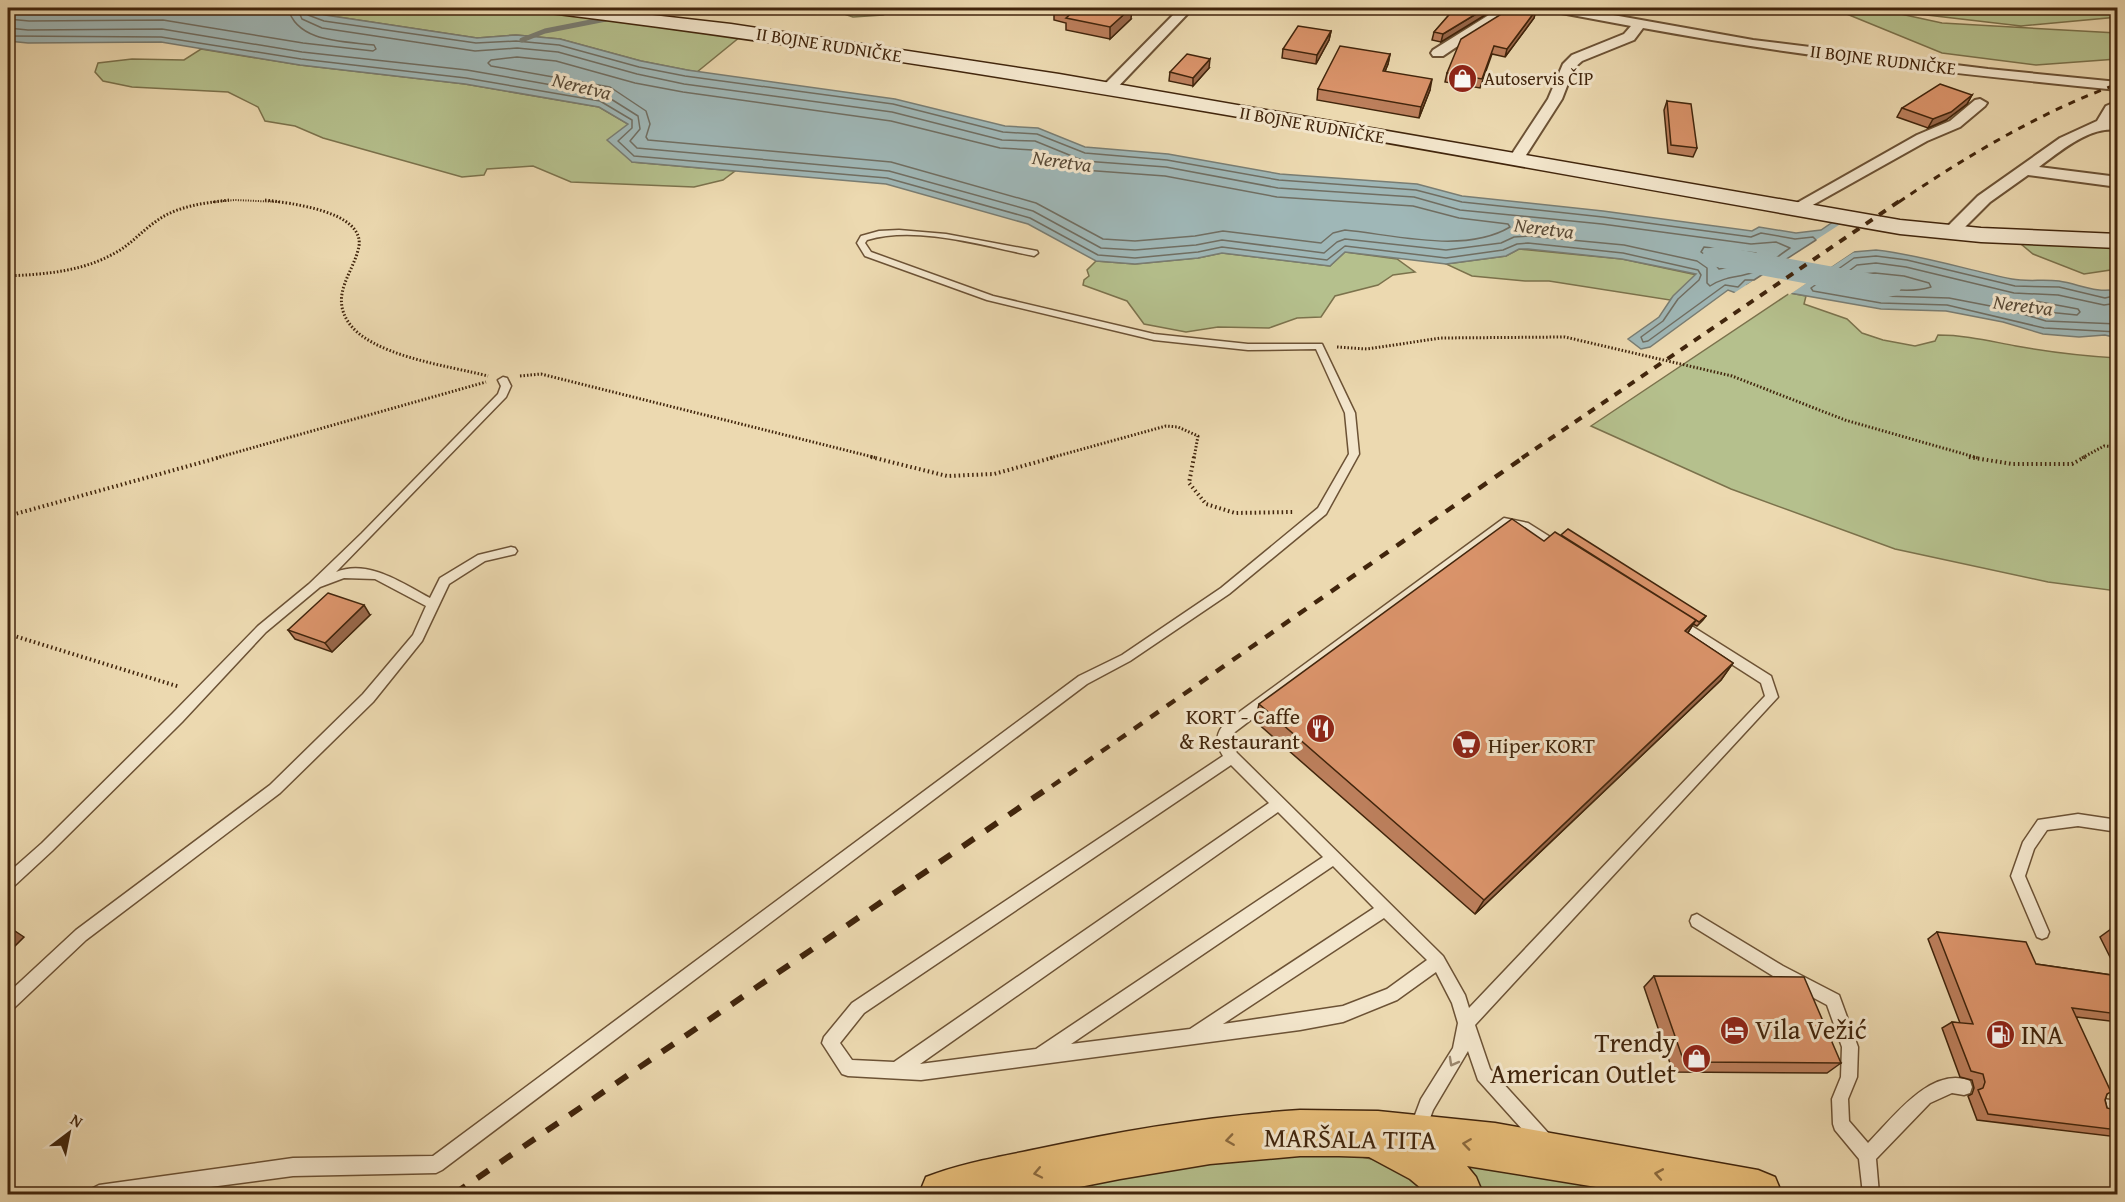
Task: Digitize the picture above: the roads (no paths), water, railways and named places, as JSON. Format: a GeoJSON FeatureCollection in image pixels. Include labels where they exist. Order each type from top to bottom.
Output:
{"type":"FeatureCollection","features":[{"type":"Feature","properties":{"kind":"main road","name":"MARŠALA TITA"},"geometry":{"type":"LineString","coordinates":[[943,1194],[1128,1154],[1301,1133],[1415,1137],[1558,1156],[1758,1194]]}},
{"type":"Feature","properties":{"kind":"main road"},"geometry":{"type":"LineString","coordinates":[[1370,1135],[1411,1153],[1436,1168],[1459,1194]]}},
{"type":"Feature","properties":{"kind":"street","name":"II BOJNE RUDNIČKE"},"geometry":{"type":"LineString","coordinates":[[550,8],[738,31],[1107,90],[1949,234],[2015,239],[2118,241]]}},
{"type":"Feature","properties":{"kind":"street"},"geometry":{"type":"LineString","coordinates":[[1107,90],[1187,8]]}},
{"type":"Feature","properties":{"kind":"street"},"geometry":{"type":"LineString","coordinates":[[1438,53],[1508,8]]}},
{"type":"Feature","properties":{"kind":"street","name":"II BOJNE RUDNIČKE"},"geometry":{"type":"LineString","coordinates":[[1556,8],[1650,21],[1753,44],[1988,73],[2118,86]]}},
{"type":"Feature","properties":{"kind":"street"},"geometry":{"type":"LineString","coordinates":[[1516,160],[1555,99],[1568,67],[1577,58],[1629,37],[1650,21]]}},
{"type":"Feature","properties":{"kind":"street"},"geometry":{"type":"LineString","coordinates":[[1796,208],[1922,138],[1954,124],[1980,103]]}},
{"type":"Feature","properties":{"kind":"street"},"geometry":{"type":"LineString","coordinates":[[1949,234],[1984,199],[2065,141],[2110,125],[2111,109],[2118,105]]}},
{"type":"Feature","properties":{"kind":"street"},"geometry":{"type":"LineString","coordinates":[[2027,170],[2118,182]]}},
{"type":"Feature","properties":{"kind":"lane"},"geometry":{"type":"LineString","coordinates":[[99,1194],[293,1167],[436,1164],[1083,680],[1126,658],[1226,591],[1322,512],[1354,454],[1350,413],[1319,346],[1248,347],[1154,337],[990,298],[868,254],[861,243],[864,238],[874,232],[909,231],[1034,253]]}},
{"type":"Feature","properties":{"kind":"lane"},"geometry":{"type":"LineString","coordinates":[[8,882],[47,847],[201,693],[261,629],[313,587],[502,395],[506,386],[503,380]]}},
{"type":"Feature","properties":{"kind":"lane"},"geometry":{"type":"LineString","coordinates":[[1415,1137],[1427,1105],[1460,1051],[1466,1023],[1772,697],[1767,680],[1524,526],[1504,522],[1232,724],[1224,733],[1224,746],[1232,757],[1438,961],[1459,1000],[1466,1023],[1484,1074],[1558,1156]]}},
{"type":"Feature","properties":{"kind":"lane"},"geometry":{"type":"LineString","coordinates":[[8,1003],[81,935],[275,789],[368,698],[418,638],[444,581],[482,558],[511,551]]}},
{"type":"Feature","properties":{"kind":"lane"},"geometry":{"type":"LineString","coordinates":[[313,587],[343,574],[377,576],[432,604]]}},
{"type":"Feature","properties":{"kind":"lane"},"geometry":{"type":"LineString","coordinates":[[1232,757],[858,1008],[830,1043],[848,1068],[921,1072],[1343,1014],[1392,995],[1438,961]]}},
{"type":"Feature","properties":{"kind":"lane"},"geometry":{"type":"LineString","coordinates":[[897,1070],[1279,804]]}},
{"type":"Feature","properties":{"kind":"lane"},"geometry":{"type":"LineString","coordinates":[[2042,932],[2018,876],[2028,846],[2043,824],[2078,820],[2118,826]]}},
{"type":"Feature","properties":{"kind":"lane"},"geometry":{"type":"LineString","coordinates":[[1039,1056],[1333,858]]}},
{"type":"Feature","properties":{"kind":"lane"},"geometry":{"type":"LineString","coordinates":[[1193,1035],[1385,909]]}},
{"type":"Feature","properties":{"kind":"lane"},"geometry":{"type":"LineString","coordinates":[[1697,921],[1778,971],[1833,1000],[1850,1047],[1849,1077],[1840,1099],[1841,1124],[1867,1156],[1871,1194]]}},
{"type":"Feature","properties":{"kind":"lane"},"geometry":{"type":"LineString","coordinates":[[1867,1156],[1924,1097],[1952,1085],[1965,1088]]}},
{"type":"Feature","properties":{"kind":"water"},"geometry":{"type":"Polygon","coordinates":[[[8,8],[306,9],[325,15],[477,38],[516,35],[560,39],[641,61],[687,70],[895,99],[1005,126],[1038,128],[1085,147],[1168,154],[1280,174],[1417,184],[1462,196],[1603,211],[1752,231],[1759,227],[1796,233],[1821,230],[1846,213],[1868,216],[1747,285],[1744,296],[1728,290],[1650,347],[1641,349],[1628,339],[1659,317],[1673,296],[1696,274],[1622,259],[1528,249],[1519,249],[1506,256],[1446,264],[1345,252],[1330,266],[1222,253],[1198,258],[1135,264],[1096,261],[1028,224],[886,184],[632,162],[607,140],[628,124],[599,107],[465,84],[300,65],[161,42],[28,43],[8,41],[8,8]]]}},
{"type":"Feature","properties":{"kind":"water"},"geometry":{"type":"Polygon","coordinates":[[[1876,250],[1927,259],[2012,279],[2059,281],[2102,290],[2117,289],[2117,338],[2105,335],[2079,337],[2043,334],[2003,322],[1946,311],[1881,309],[1790,293],[1853,252],[1876,250]]]}},
{"type":"Feature","properties":{"kind":"waterway"},"geometry":{"type":"LineString","coordinates":[[647,10],[659,8]]}},
{"type":"Feature","properties":{"kind":"waterway"},"geometry":{"type":"LineString","coordinates":[[744,8],[764,10],[790,8]]}},
{"type":"Feature","properties":{"kind":"waterway"},"geometry":{"type":"LineString","coordinates":[[821,8],[882,8]]}},
{"type":"Feature","properties":{"kind":"waterway"},"geometry":{"type":"LineString","coordinates":[[522,40],[545,31],[606,19]]}},
{"type":"Feature","properties":{"kind":"waterway","name":"Neretva"},"geometry":{"type":"LineString","coordinates":[[1719,257],[1884,287]]}},
{"type":"Feature","properties":{"kind":"railway"},"geometry":{"type":"LineString","coordinates":[[1899,202],[2005,136],[2060,108],[2118,84]]}},
{"type":"Feature","properties":{"kind":"railway"},"geometry":{"type":"LineString","coordinates":[[1522,458],[1901,200]]}},
{"type":"Feature","properties":{"kind":"railway"},"geometry":{"type":"LineString","coordinates":[[1052,786],[1524,457]]}},
{"type":"Feature","properties":{"kind":"railway"},"geometry":{"type":"LineString","coordinates":[[454,1194],[1054,784]]}},
{"type":"Feature","properties":{"kind":"place","name":"Autoservis ČIP"},"geometry":{"type":"Point","coordinates":[1463,79]}},
{"type":"Feature","properties":{"kind":"place","name":"KORT - Caffe & Restaurant"},"geometry":{"type":"Point","coordinates":[1321,729]}},
{"type":"Feature","properties":{"kind":"place","name":"Hiper KORT"},"geometry":{"type":"Point","coordinates":[1467,745]}},
{"type":"Feature","properties":{"kind":"place","name":"Vila Vežić"},"geometry":{"type":"Point","coordinates":[1734,1030]}},
{"type":"Feature","properties":{"kind":"place","name":"INA"},"geometry":{"type":"Point","coordinates":[2000,1035]}},
{"type":"Feature","properties":{"kind":"place","name":"Trendy American Outlet"},"geometry":{"type":"Point","coordinates":[1697,1059]}}]}
